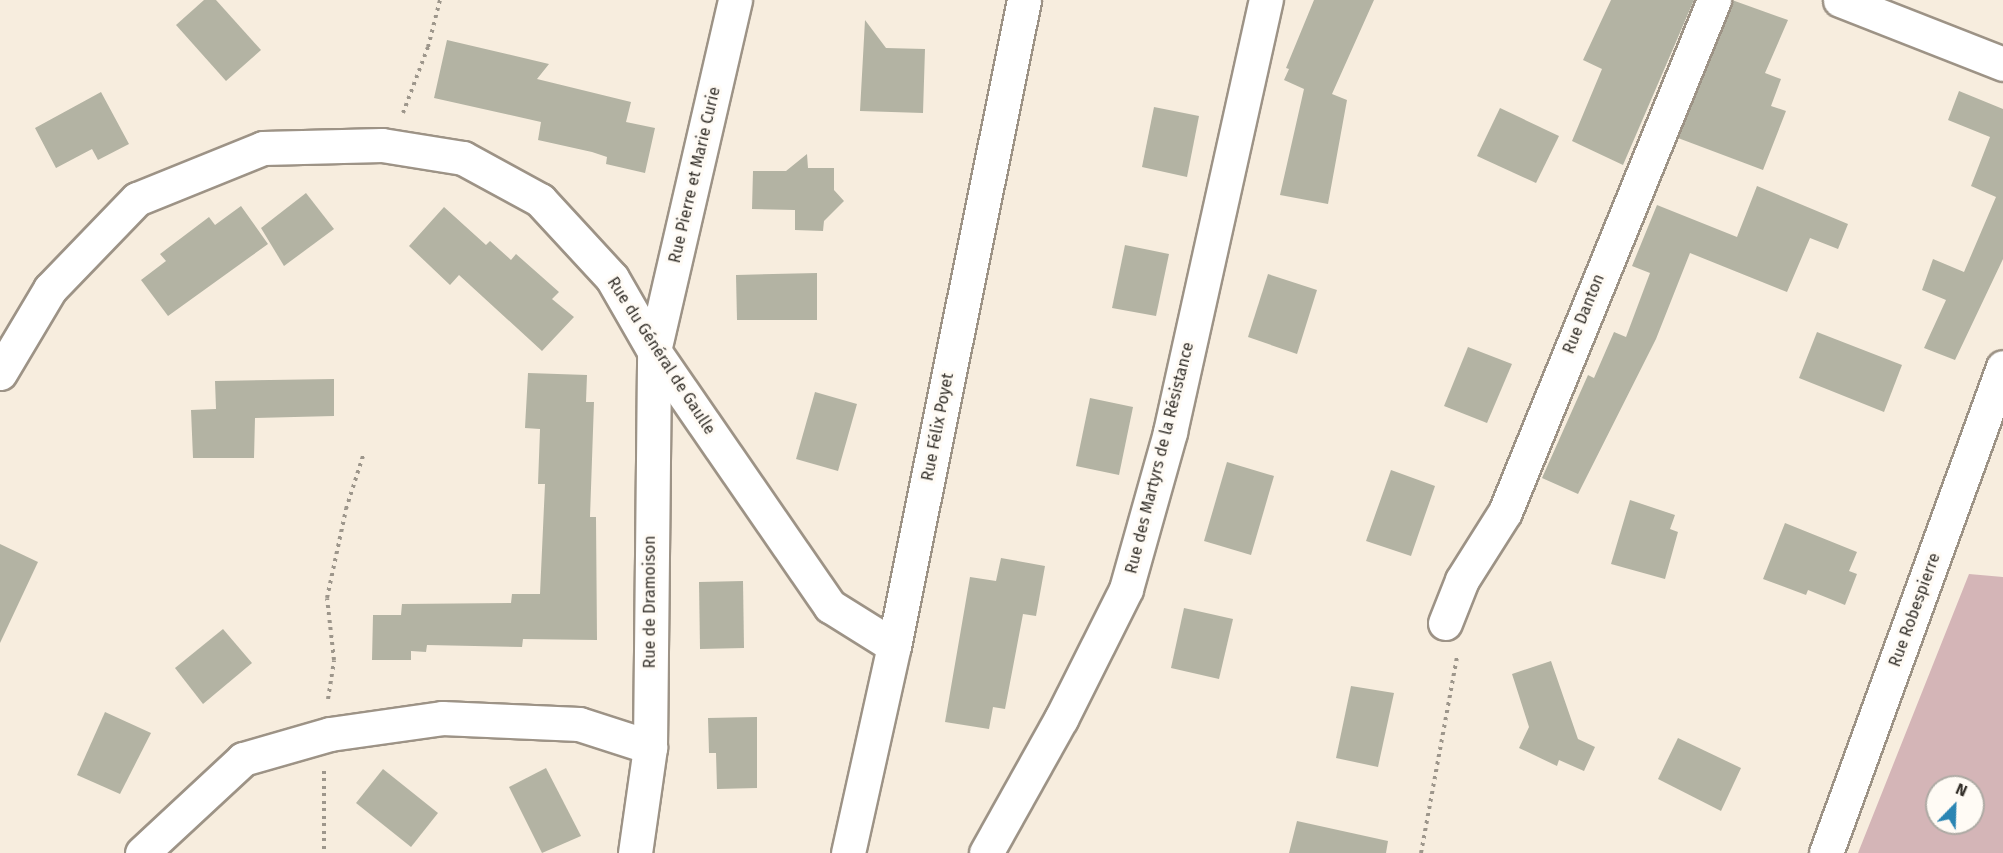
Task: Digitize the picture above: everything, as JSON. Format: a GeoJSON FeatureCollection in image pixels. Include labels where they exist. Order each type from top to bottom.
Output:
{"type":"FeatureCollection","features":[{"type":"Feature","properties":{"kind":"street","name":"Rue Pierre et Marie Curie"},"geometry":{"type":"LineString","coordinates":[[654,351],[735,0]]}},
{"type":"Feature","properties":{"kind":"street","name":"Rue Félix Poyet"},"geometry":{"type":"LineString","coordinates":[[848,853],[894,646],[1024,0]]}},
{"type":"Feature","properties":{"kind":"street","name":"Rue des Martyrs de la Résistance"},"geometry":{"type":"LineString","coordinates":[[986,853],[1061,719],[1126,589],[1170,432],[1266,0]]}},
{"type":"Feature","properties":{"kind":"street","name":"Rue Danton"},"geometry":{"type":"LineString","coordinates":[[1445,623],[1462,580],[1505,512],[1714,0]]}},
{"type":"Feature","properties":{"kind":"street"},"geometry":{"type":"LineString","coordinates":[[1840,0],[2003,64]]}},
{"type":"Feature","properties":{"kind":"street","name":"Rue du Général de Gaulle"},"geometry":{"type":"LineString","coordinates":[[0,373],[50,288],[137,199],[263,148],[389,146],[463,158],[540,200],[612,278],[654,351],[830,606],[894,646]]}},
{"type":"Feature","properties":{"kind":"street","name":"Rue de Dramoison"},"geometry":{"type":"LineString","coordinates":[[635,853],[650,747],[654,351]]}},
{"type":"Feature","properties":{"kind":"street","name":"Rue Robespierre"},"geometry":{"type":"LineString","coordinates":[[1827,853],[2003,367]]}},
{"type":"Feature","properties":{"kind":"street"},"geometry":{"type":"LineString","coordinates":[[142,853],[243,759],[330,734],[453,718],[579,724],[650,747]]}},
{"type":"Feature","properties":{"kind":"path"},"geometry":{"type":"LineString","coordinates":[[389,146],[428,47],[440,0]]}},
{"type":"Feature","properties":{"kind":"path"},"geometry":{"type":"LineString","coordinates":[[324,853],[323,763],[330,734],[326,705],[333,660],[327,598],[346,509],[363,456]]}},
{"type":"Feature","properties":{"kind":"path"},"geometry":{"type":"LineString","coordinates":[[1420,853],[1457,657],[1445,623]]}},
{"type":"Feature","properties":{"kind":"shaded area"},"geometry":{"type":"Polygon","coordinates":[[[1969,574],[2003,577],[2003,853],[1858,853],[1969,574]]]}},
{"type":"Feature","properties":{"kind":"building"},"geometry":{"type":"Polygon","coordinates":[[[204,0],[216,0],[261,50],[226,81],[176,25],[204,0]]]}},
{"type":"Feature","properties":{"kind":"building"},"geometry":{"type":"Polygon","coordinates":[[[1314,0],[1374,0],[1332,94],[1347,100],[1328,204],[1280,195],[1304,89],[1284,80],[1289,69],[1286,68],[1314,0]]]}},
{"type":"Feature","properties":{"kind":"building"},"geometry":{"type":"Polygon","coordinates":[[[1611,0],[1694,0],[1623,165],[1572,141],[1602,69],[1583,60],[1611,0]]]}},
{"type":"Feature","properties":{"kind":"building"},"geometry":{"type":"Polygon","coordinates":[[[1732,0],[1788,20],[1765,73],[1781,79],[1771,106],[1786,111],[1763,170],[1678,138],[1732,0]]]}},
{"type":"Feature","properties":{"kind":"building"},"geometry":{"type":"Polygon","coordinates":[[[865,20],[886,48],[925,49],[923,113],[860,111],[865,20]]]}},
{"type":"Feature","properties":{"kind":"building"},"geometry":{"type":"Polygon","coordinates":[[[447,40],[549,64],[537,79],[631,102],[626,122],[655,128],[645,173],[606,164],[607,157],[592,152],[538,140],[541,122],[434,98],[447,40]]]}},
{"type":"Feature","properties":{"kind":"building"},"geometry":{"type":"Polygon","coordinates":[[[1959,91],[2003,109],[2003,259],[1955,360],[1924,348],[1946,300],[1922,290],[1933,259],[1964,272],[1996,197],[1971,186],[1990,137],[1948,120],[1959,91]]]}},
{"type":"Feature","properties":{"kind":"building"},"geometry":{"type":"Polygon","coordinates":[[[101,92],[129,144],[98,160],[92,149],[56,168],[35,128],[101,92]]]}},
{"type":"Feature","properties":{"kind":"building"},"geometry":{"type":"Polygon","coordinates":[[[1154,107],[1199,116],[1187,177],[1142,167],[1154,107]]]}},
{"type":"Feature","properties":{"kind":"building"},"geometry":{"type":"Polygon","coordinates":[[[1500,108],[1559,136],[1536,183],[1477,156],[1500,108]]]}},
{"type":"Feature","properties":{"kind":"building"},"geometry":{"type":"Polygon","coordinates":[[[807,154],[808,168],[834,168],[834,190],[844,201],[824,221],[823,231],[795,230],[795,210],[752,209],[753,171],[786,171],[807,154]]]}},
{"type":"Feature","properties":{"kind":"building"},"geometry":{"type":"Polygon","coordinates":[[[1757,186],[1848,224],[1838,249],[1810,238],[1787,292],[1690,253],[1656,339],[1578,494],[1542,478],[1588,375],[1594,378],[1614,332],[1626,337],[1650,273],[1632,266],[1657,205],[1737,237],[1757,186]]]}},
{"type":"Feature","properties":{"kind":"building"},"geometry":{"type":"Polygon","coordinates":[[[306,193],[334,229],[284,266],[261,228],[306,193]]]}},
{"type":"Feature","properties":{"kind":"building"},"geometry":{"type":"Polygon","coordinates":[[[241,206],[268,244],[168,316],[141,280],[166,261],[160,254],[209,217],[215,225],[241,206]]]}},
{"type":"Feature","properties":{"kind":"building"},"geometry":{"type":"Polygon","coordinates":[[[444,207],[486,245],[490,241],[511,260],[516,254],[559,292],[552,299],[574,317],[542,351],[459,275],[450,285],[409,246],[444,207]]]}},
{"type":"Feature","properties":{"kind":"building"},"geometry":{"type":"Polygon","coordinates":[[[1125,245],[1169,254],[1156,316],[1112,308],[1125,245]]]}},
{"type":"Feature","properties":{"kind":"building"},"geometry":{"type":"Polygon","coordinates":[[[817,273],[817,320],[737,320],[736,275],[817,273]]]}},
{"type":"Feature","properties":{"kind":"building"},"geometry":{"type":"Polygon","coordinates":[[[1268,274],[1317,290],[1297,354],[1248,337],[1268,274]]]}},
{"type":"Feature","properties":{"kind":"building"},"geometry":{"type":"Polygon","coordinates":[[[1817,332],[1902,365],[1884,412],[1799,378],[1817,332]]]}},
{"type":"Feature","properties":{"kind":"building"},"geometry":{"type":"Polygon","coordinates":[[[1468,347],[1512,364],[1487,423],[1444,406],[1468,347]]]}},
{"type":"Feature","properties":{"kind":"building"},"geometry":{"type":"Polygon","coordinates":[[[528,373],[587,375],[586,402],[594,402],[590,517],[596,517],[597,640],[523,639],[522,647],[427,645],[426,652],[411,651],[411,660],[372,660],[373,615],[401,615],[402,604],[511,603],[512,594],[540,594],[545,484],[538,484],[540,429],[525,428],[528,373]]]}},
{"type":"Feature","properties":{"kind":"building"},"geometry":{"type":"Polygon","coordinates":[[[334,379],[334,416],[255,418],[254,458],[193,458],[191,410],[216,409],[215,381],[334,379]]]}},
{"type":"Feature","properties":{"kind":"building"},"geometry":{"type":"Polygon","coordinates":[[[815,392],[857,404],[838,471],[796,459],[815,392]]]}},
{"type":"Feature","properties":{"kind":"building"},"geometry":{"type":"Polygon","coordinates":[[[1090,398],[1133,407],[1119,475],[1076,466],[1090,398]]]}},
{"type":"Feature","properties":{"kind":"building"},"geometry":{"type":"Polygon","coordinates":[[[1227,462],[1274,476],[1251,555],[1204,541],[1227,462]]]}},
{"type":"Feature","properties":{"kind":"building"},"geometry":{"type":"Polygon","coordinates":[[[1391,470],[1435,486],[1411,556],[1366,541],[1391,470]]]}},
{"type":"Feature","properties":{"kind":"building"},"geometry":{"type":"Polygon","coordinates":[[[1630,500],[1675,515],[1670,529],[1678,532],[1665,579],[1611,564],[1630,500]]]}},
{"type":"Feature","properties":{"kind":"building"},"geometry":{"type":"Polygon","coordinates":[[[1785,523],[1857,552],[1849,571],[1857,574],[1845,605],[1808,590],[1806,595],[1763,579],[1785,523]]]}},
{"type":"Feature","properties":{"kind":"building"},"geometry":{"type":"Polygon","coordinates":[[[0,544],[38,562],[0,643],[0,544]]]}},
{"type":"Feature","properties":{"kind":"building"},"geometry":{"type":"Polygon","coordinates":[[[1001,558],[1045,566],[1036,616],[1023,614],[1005,709],[993,707],[989,729],[945,722],[970,577],[996,581],[1001,558]]]}},
{"type":"Feature","properties":{"kind":"building"},"geometry":{"type":"Polygon","coordinates":[[[743,581],[744,648],[700,649],[699,582],[743,581]]]}},
{"type":"Feature","properties":{"kind":"building"},"geometry":{"type":"Polygon","coordinates":[[[1184,608],[1233,619],[1219,679],[1171,668],[1184,608]]]}},
{"type":"Feature","properties":{"kind":"building"},"geometry":{"type":"Polygon","coordinates":[[[223,629],[252,663],[203,704],[175,668],[223,629]]]}},
{"type":"Feature","properties":{"kind":"building"},"geometry":{"type":"Polygon","coordinates":[[[1551,661],[1578,739],[1595,747],[1584,771],[1559,760],[1557,766],[1519,748],[1529,727],[1512,674],[1551,661]]]}},
{"type":"Feature","properties":{"kind":"building"},"geometry":{"type":"Polygon","coordinates":[[[1351,686],[1394,693],[1378,767],[1336,758],[1351,686]]]}},
{"type":"Feature","properties":{"kind":"building"},"geometry":{"type":"Polygon","coordinates":[[[105,712],[151,733],[120,794],[77,775],[105,712]]]}},
{"type":"Feature","properties":{"kind":"building"},"geometry":{"type":"Polygon","coordinates":[[[757,717],[757,788],[717,789],[716,753],[709,753],[708,718],[757,717]]]}},
{"type":"Feature","properties":{"kind":"building"},"geometry":{"type":"Polygon","coordinates":[[[1678,738],[1741,768],[1721,811],[1658,779],[1678,738]]]}},
{"type":"Feature","properties":{"kind":"building"},"geometry":{"type":"Polygon","coordinates":[[[546,768],[581,836],[542,853],[509,787],[546,768]]]}},
{"type":"Feature","properties":{"kind":"building"},"geometry":{"type":"Polygon","coordinates":[[[383,769],[438,813],[411,847],[356,803],[383,769]]]}},
{"type":"Feature","properties":{"kind":"building"},"geometry":{"type":"Polygon","coordinates":[[[1297,821],[1388,841],[1386,853],[1289,853],[1297,821]]]}}]}
